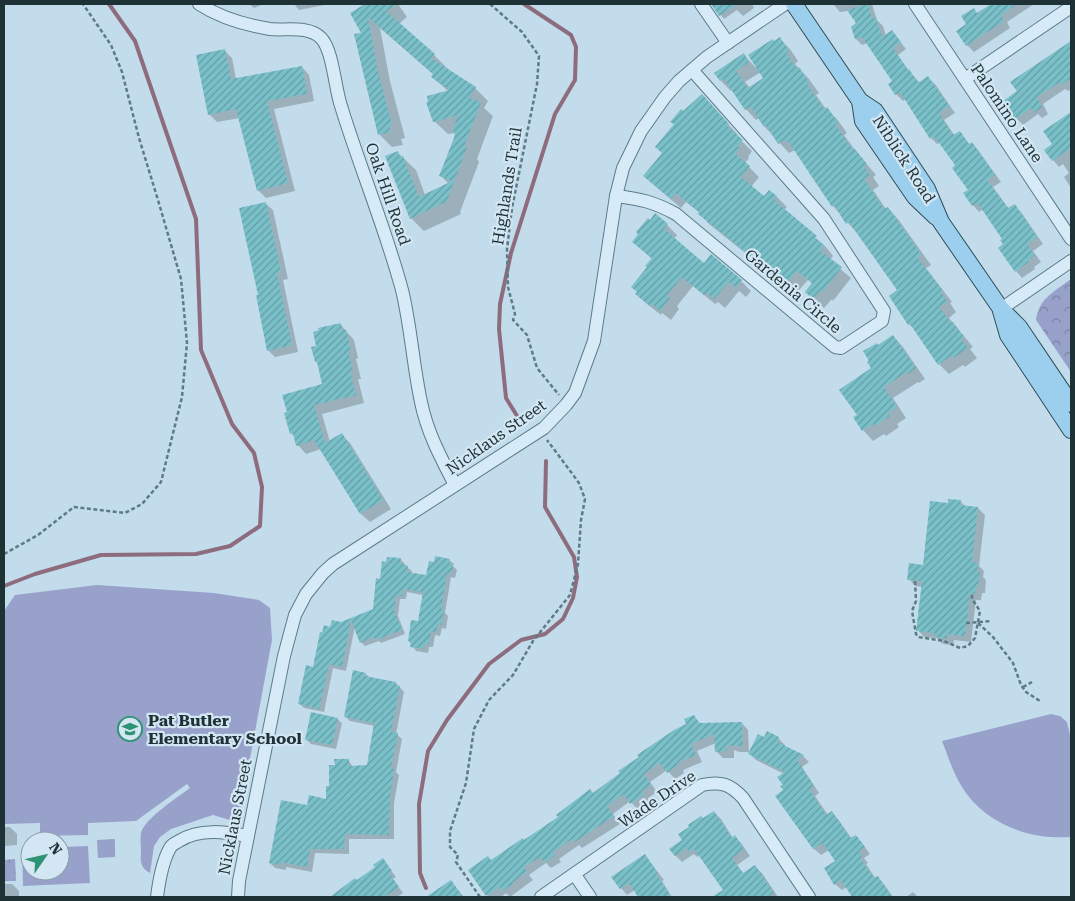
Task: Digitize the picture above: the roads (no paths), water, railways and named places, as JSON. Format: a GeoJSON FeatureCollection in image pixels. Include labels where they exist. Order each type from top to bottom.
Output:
{"type":"FeatureCollection","features":[{"type":"Feature","properties":{"kind":"main road","name":"Niblick Road"},"geometry":{"type":"LineString","coordinates":[[794,4],[860,100],[875,111],[927,189],[941,222],[1001,308],[1019,326],[1071,404]]}},
{"type":"Feature","properties":{"kind":"main road","name":"Niblick Road"},"geometry":{"type":"LineString","coordinates":[[1001,308],[1008,335],[1071,430]]}},
{"type":"Feature","properties":{"kind":"street","name":"Oak Hill Road"},"geometry":{"type":"LineString","coordinates":[[198,4],[230,19],[245,23],[271,29],[305,30],[321,38],[330,54],[340,104],[395,265],[407,312],[425,418],[433,444],[455,485]]}},
{"type":"Feature","properties":{"kind":"street"},"geometry":{"type":"LineString","coordinates":[[701,4],[728,44]]}},
{"type":"Feature","properties":{"kind":"street","name":"Nicklaus Street"},"geometry":{"type":"LineString","coordinates":[[238,897],[239,881],[284,656],[295,615],[306,594],[323,573],[334,564],[540,430],[566,405],[575,393],[594,341],[616,196],[623,168],[641,131],[665,96],[692,70],[785,4]]}},
{"type":"Feature","properties":{"kind":"street","name":"Palomino Lane"},"geometry":{"type":"LineString","coordinates":[[915,4],[1071,239]]}},
{"type":"Feature","properties":{"kind":"street"},"geometry":{"type":"LineString","coordinates":[[965,80],[1071,7]]}},
{"type":"Feature","properties":{"kind":"street","name":"Gardenia Circle"},"geometry":{"type":"LineString","coordinates":[[616,196],[642,199],[660,205],[676,214],[834,346],[841,348],[882,321],[884,311],[824,219],[692,70]]}},
{"type":"Feature","properties":{"kind":"street"},"geometry":{"type":"LineString","coordinates":[[1001,308],[1071,261]]}},
{"type":"Feature","properties":{"kind":"street","name":"Wade Drive"},"geometry":{"type":"LineString","coordinates":[[541,897],[702,785],[717,782],[736,790],[744,798],[808,897]]}},
{"type":"Feature","properties":{"kind":"street"},"geometry":{"type":"LineString","coordinates":[[156,897],[160,877],[171,846],[186,836],[203,832],[224,832],[248,836]]}},
{"type":"Feature","properties":{"kind":"street"},"geometry":{"type":"LineString","coordinates":[[575,875],[590,897]]}},
{"type":"Feature","properties":{"kind":"waterway"},"geometry":{"type":"LineString","coordinates":[[4,586],[35,574],[101,555],[196,554],[230,546],[260,526],[262,487],[254,453],[232,424],[201,350],[196,219],[135,41],[109,4]]}},
{"type":"Feature","properties":{"kind":"waterway"},"geometry":{"type":"LineString","coordinates":[[519,419],[506,398],[499,329],[500,304],[511,253],[555,114],[575,80],[576,47],[571,35],[524,4]]}},
{"type":"Feature","properties":{"kind":"waterway"},"geometry":{"type":"LineString","coordinates":[[426,888],[420,873],[419,804],[428,751],[447,720],[489,664],[521,640],[545,634],[563,619],[573,598],[577,577],[574,557],[545,507],[546,461]]}},
{"type":"Feature","properties":{"kind":"place","name":"Pat Butler Elementary School"},"geometry":{"type":"Point","coordinates":[130,729]}}]}
